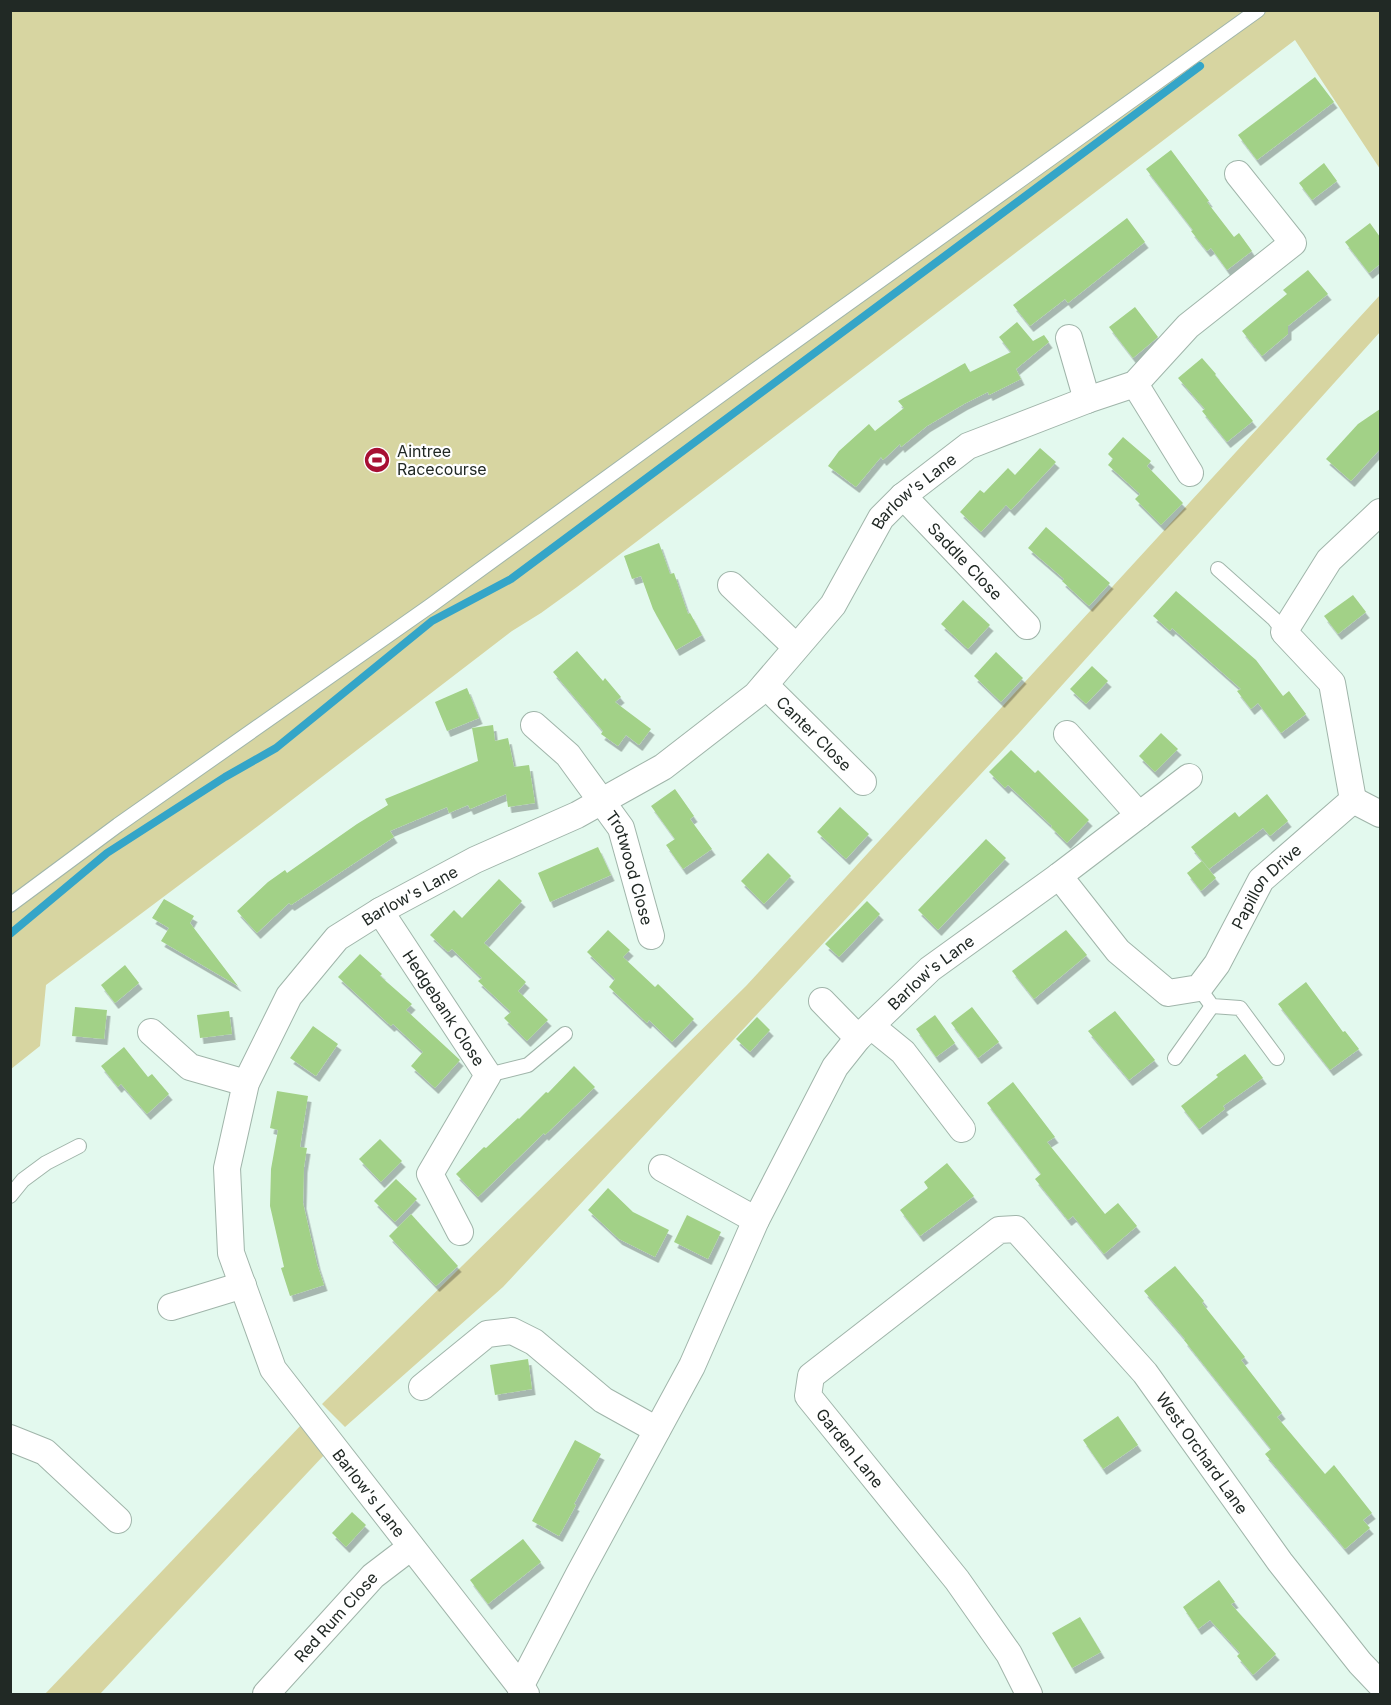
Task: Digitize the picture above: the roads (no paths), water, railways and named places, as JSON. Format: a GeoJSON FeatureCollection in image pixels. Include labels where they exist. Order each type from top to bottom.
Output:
{"type":"FeatureCollection","features":[{"type":"Feature","properties":{"kind":"street","name":"Barlow's Lane"},"geometry":{"type":"LineString","coordinates":[[1189,777],[1059,876],[930,969],[865,1032],[835,1067],[756,1220],[692,1366],[579,1574],[523,1691],[273,1369],[231,1253],[227,1168],[246,1083],[289,996],[337,938],[380,911],[475,860],[577,815],[663,767],[756,695],[765,685],[832,605],[881,518],[903,496],[968,446],[1135,384],[1188,326],[1293,243],[1238,174]]}},
{"type":"Feature","properties":{"kind":"street"},"geometry":{"type":"LineString","coordinates":[[1069,338],[1087,400]]}},
{"type":"Feature","properties":{"kind":"street"},"geometry":{"type":"LineString","coordinates":[[1135,384],[1190,473]]}},
{"type":"Feature","properties":{"kind":"street","name":"Saddle Close"},"geometry":{"type":"LineString","coordinates":[[903,496],[1027,626]]}},
{"type":"Feature","properties":{"kind":"street"},"geometry":{"type":"LineString","coordinates":[[1380,512],[1329,560],[1284,632],[1332,683],[1353,800],[1380,814]]}},
{"type":"Feature","properties":{"kind":"street"},"geometry":{"type":"LineString","coordinates":[[731,585],[796,647]]}},
{"type":"Feature","properties":{"kind":"street","name":"Canter Close"},"geometry":{"type":"LineString","coordinates":[[765,685],[863,782]]}},
{"type":"Feature","properties":{"kind":"street","name":"Trotwood Close"},"geometry":{"type":"LineString","coordinates":[[534,725],[568,755],[621,828],[651,936]]}},
{"type":"Feature","properties":{"kind":"street"},"geometry":{"type":"LineString","coordinates":[[1067,734],[1138,815]]}},
{"type":"Feature","properties":{"kind":"street","name":"Papillon Drive"},"geometry":{"type":"LineString","coordinates":[[1206,997],[1217,964],[1261,880],[1353,800]]}},
{"type":"Feature","properties":{"kind":"street"},"geometry":{"type":"LineString","coordinates":[[1059,876],[1118,951],[1168,993],[1206,997]]}},
{"type":"Feature","properties":{"kind":"street","name":"Hedgebank Close"},"geometry":{"type":"LineString","coordinates":[[380,911],[488,1075],[430,1174],[460,1232]]}},
{"type":"Feature","properties":{"kind":"street"},"geometry":{"type":"LineString","coordinates":[[822,1001],[865,1032],[903,1052],[962,1129]]}},
{"type":"Feature","properties":{"kind":"street"},"geometry":{"type":"LineString","coordinates":[[151,1032],[190,1067],[246,1083]]}},
{"type":"Feature","properties":{"kind":"street"},"geometry":{"type":"LineString","coordinates":[[662,1168],[756,1220]]}},
{"type":"Feature","properties":{"kind":"street","name":"West Orchard Lane"},"geometry":{"type":"LineString","coordinates":[[1016,1229],[1145,1373],[1280,1562],[1360,1663],[1380,1684]]}},
{"type":"Feature","properties":{"kind":"street","name":"Garden Lane"},"geometry":{"type":"LineString","coordinates":[[1016,1229],[999,1230],[811,1376],[808,1396],[957,1580],[1009,1654],[1029,1695]]}},
{"type":"Feature","properties":{"kind":"street"},"geometry":{"type":"LineString","coordinates":[[171,1307],[243,1285]]}},
{"type":"Feature","properties":{"kind":"street"},"geometry":{"type":"LineString","coordinates":[[422,1387],[488,1334],[513,1331],[534,1342],[603,1400],[657,1430]]}},
{"type":"Feature","properties":{"kind":"street"},"geometry":{"type":"LineString","coordinates":[[10,1438],[45,1452],[118,1520]]}},
{"type":"Feature","properties":{"kind":"street","name":"Red Rum Close"},"geometry":{"type":"LineString","coordinates":[[266,1695],[373,1576],[411,1546]]}},
{"type":"Feature","properties":{"kind":"lane"},"geometry":{"type":"LineString","coordinates":[[10,905],[118,825],[430,606],[1258,10]]}},
{"type":"Feature","properties":{"kind":"lane"},"geometry":{"type":"LineString","coordinates":[[1218,569],[1274,619],[1284,632]]}},
{"type":"Feature","properties":{"kind":"lane"},"geometry":{"type":"LineString","coordinates":[[1206,997],[1240,1008],[1277,1058]]}},
{"type":"Feature","properties":{"kind":"lane","name":"Papillon Drive"},"geometry":{"type":"LineString","coordinates":[[1175,1058],[1206,997]]}},
{"type":"Feature","properties":{"kind":"lane"},"geometry":{"type":"LineString","coordinates":[[488,1075],[528,1065],[565,1034]]}},
{"type":"Feature","properties":{"kind":"lane"},"geometry":{"type":"LineString","coordinates":[[10,1196],[23,1180],[46,1163],[79,1146]]}},
{"type":"Feature","properties":{"kind":"waterway"},"geometry":{"type":"LineString","coordinates":[[10,934],[107,853],[225,777],[276,748],[432,621],[511,579],[1200,66]]}},
{"type":"Feature","properties":{"kind":"place","name":"Aintree Racecourse"},"geometry":{"type":"Point","coordinates":[377,460]}}]}
